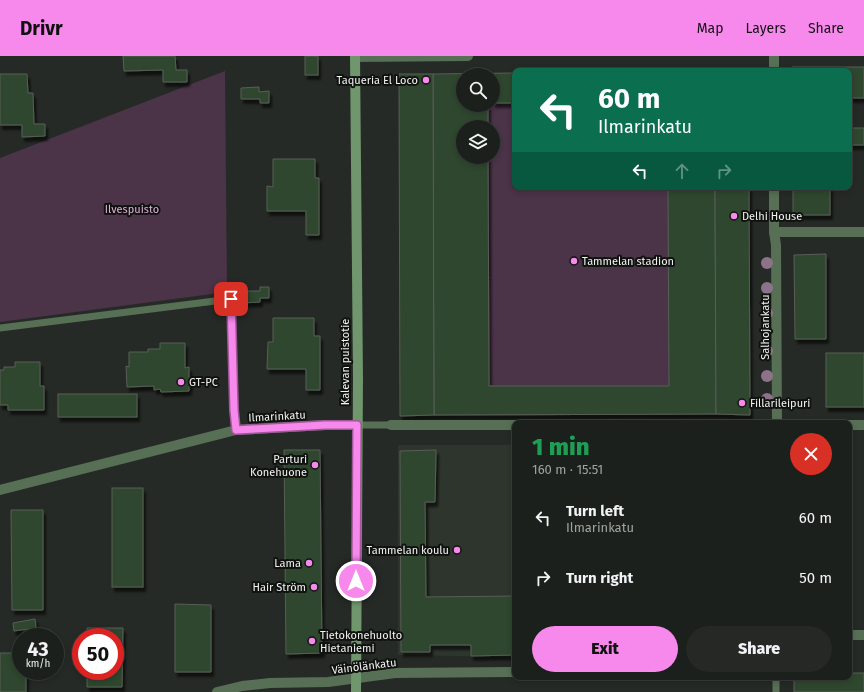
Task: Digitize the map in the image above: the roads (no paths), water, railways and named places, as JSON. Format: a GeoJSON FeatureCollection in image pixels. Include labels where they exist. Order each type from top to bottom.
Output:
{"type":"FeatureCollection","features":[{"type":"Feature","properties":{"kind":"main road","name":"Kalevan puistotie"},"geometry":{"type":"LineString","coordinates":[[355,56],[357,425],[356,692]]}},
{"type":"Feature","properties":{"kind":"street"},"geometry":{"type":"LineString","coordinates":[[355,56],[468,56]]}},
{"type":"Feature","properties":{"kind":"street"},"geometry":{"type":"LineString","coordinates":[[774,56],[774,68]]}},
{"type":"Feature","properties":{"kind":"street","name":"Salhojankatu"},"geometry":{"type":"LineString","coordinates":[[774,190],[774,232],[776,245],[777,420]]}},
{"type":"Feature","properties":{"kind":"street"},"geometry":{"type":"LineString","coordinates":[[774,232],[864,232]]}},
{"type":"Feature","properties":{"kind":"street","name":"Ilmarinkatu"},"geometry":{"type":"LineString","coordinates":[[0,490],[236,430],[325,425],[357,425]]}},
{"type":"Feature","properties":{"kind":"street","name":"Ilmarinkatu"},"geometry":{"type":"LineString","coordinates":[[391,425],[512,425]]}},
{"type":"Feature","properties":{"kind":"street"},"geometry":{"type":"LineString","coordinates":[[852,425],[864,425]]}},
{"type":"Feature","properties":{"kind":"street"},"geometry":{"type":"LineString","coordinates":[[852,635],[864,635]]}},
{"type":"Feature","properties":{"kind":"street","name":"Väinölänkatu"},"geometry":{"type":"LineString","coordinates":[[216,692],[242,686],[270,683],[328,682],[395,673],[512,672]]}},
{"type":"Feature","properties":{"kind":"lane"},"geometry":{"type":"LineString","coordinates":[[0,328],[231,299],[234,410],[236,430]]}},
{"type":"Feature","properties":{"kind":"lane","name":"Ilmarinkatu"},"geometry":{"type":"LineString","coordinates":[[357,425],[391,425]]}},
{"type":"Feature","properties":{"kind":"lane"},"geometry":{"type":"LineString","coordinates":[[776,680],[776,692]]}},
{"type":"Feature","properties":{"kind":"place","name":"Taqueria El Loco"},"geometry":{"type":"Point","coordinates":[426,80]}},
{"type":"Feature","properties":{"kind":"place","name":"Delhi House"},"geometry":{"type":"Point","coordinates":[734,216]}},
{"type":"Feature","properties":{"kind":"place","name":"Tammelan stadion"},"geometry":{"type":"Point","coordinates":[574,261]}},
{"type":"Feature","properties":{"kind":"place","name":"GT-PC"},"geometry":{"type":"Point","coordinates":[181,382]}},
{"type":"Feature","properties":{"kind":"place","name":"Fillarileipuri"},"geometry":{"type":"Point","coordinates":[742,403]}},
{"type":"Feature","properties":{"kind":"place","name":"Parturi Konehuone"},"geometry":{"type":"Point","coordinates":[315,465]}},
{"type":"Feature","properties":{"kind":"place","name":"Tammelan koulu"},"geometry":{"type":"Point","coordinates":[457,550]}},
{"type":"Feature","properties":{"kind":"place","name":"Lama"},"geometry":{"type":"Point","coordinates":[309,563]}},
{"type":"Feature","properties":{"kind":"place","name":"Hair Ström"},"geometry":{"type":"Point","coordinates":[314,587]}},
{"type":"Feature","properties":{"kind":"place","name":"Tietokonehuolto Hietaniemi"},"geometry":{"type":"Point","coordinates":[312,641]}},
{"type":"Feature","properties":{"kind":"park label","name":"Ilvespuisto"},"geometry":{"type":"Point","coordinates":[132,209]}}]}
